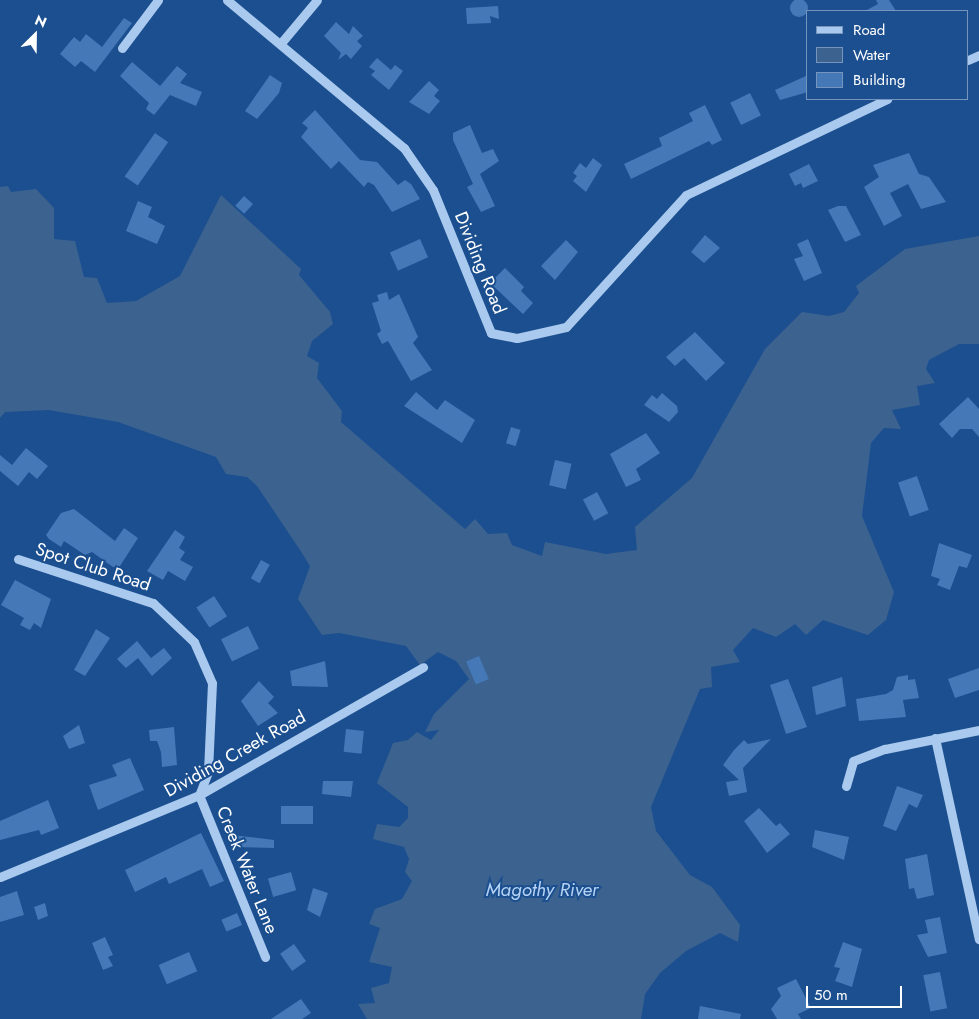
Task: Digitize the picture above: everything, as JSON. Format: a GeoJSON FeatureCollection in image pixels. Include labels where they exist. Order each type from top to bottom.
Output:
{"type":"FeatureCollection","features":[{"type":"Feature","properties":{"kind":"street"},"geometry":{"type":"LineString","coordinates":[[122,48],[158,0]]}},
{"type":"Feature","properties":{"kind":"street","name":"Dividing Road"},"geometry":{"type":"LineString","coordinates":[[227,0],[281,43],[404,148],[433,190],[491,333],[517,338],[566,326],[686,195],[885,100]]}},
{"type":"Feature","properties":{"kind":"street"},"geometry":{"type":"LineString","coordinates":[[281,43],[317,0]]}},
{"type":"Feature","properties":{"kind":"street","name":"Spot Club Road"},"geometry":{"type":"LineString","coordinates":[[18,559],[153,604],[194,642],[212,682],[208,772],[199,796]]}},
{"type":"Feature","properties":{"kind":"street","name":"Dividing Creek Road"},"geometry":{"type":"LineString","coordinates":[[0,876],[199,796],[423,667]]}},
{"type":"Feature","properties":{"kind":"street"},"geometry":{"type":"LineString","coordinates":[[846,786],[853,761],[935,738],[979,730]]}},
{"type":"Feature","properties":{"kind":"street"},"geometry":{"type":"LineString","coordinates":[[935,738],[979,939]]}},
{"type":"Feature","properties":{"kind":"street","name":"Creek Water Lane"},"geometry":{"type":"LineString","coordinates":[[199,796],[265,957]]}},
{"type":"Feature","properties":{"kind":"water","name":"Magothy River"},"geometry":{"type":"Polygon","coordinates":[[[8,186],[11,192],[36,189],[54,208],[54,239],[75,241],[84,277],[97,278],[107,303],[136,301],[180,276],[221,195],[301,269],[299,275],[330,312],[333,324],[312,341],[307,356],[319,363],[317,378],[342,411],[341,422],[465,529],[475,519],[488,534],[507,533],[512,545],[542,556],[545,542],[606,554],[637,550],[635,527],[692,478],[765,349],[802,312],[829,316],[844,312],[859,293],[856,286],[905,249],[979,236],[979,344],[959,344],[929,360],[926,369],[935,383],[917,386],[920,405],[892,410],[901,429],[884,428],[871,443],[862,516],[894,592],[886,620],[868,635],[823,620],[806,635],[795,624],[776,637],[753,628],[733,650],[740,662],[711,667],[712,687],[700,689],[651,807],[656,831],[690,875],[712,887],[740,925],[738,942],[720,933],[686,951],[660,973],[645,994],[641,1019],[367,1019],[358,1004],[375,1003],[371,988],[389,983],[392,967],[369,962],[380,928],[369,924],[375,909],[402,899],[412,881],[405,872],[409,859],[404,847],[373,839],[377,824],[399,827],[408,818],[408,807],[377,783],[393,743],[408,740],[417,732],[431,740],[439,730],[425,732],[434,714],[469,679],[456,661],[438,652],[420,665],[406,646],[339,633],[322,635],[298,599],[310,566],[257,486],[247,477],[226,474],[216,457],[118,422],[49,410],[5,412],[0,418],[0,187],[8,186]]]}},
{"type":"Feature","properties":{"kind":"building"},"geometry":{"type":"Polygon","coordinates":[[[795,-1],[803,-1],[808,4],[808,10],[806,10],[806,15],[803,17],[795,17],[790,12],[790,4],[795,-1]]]}},
{"type":"Feature","properties":{"kind":"building"},"geometry":{"type":"Polygon","coordinates":[[[876,0],[889,0],[895,10],[867,10],[878,4],[876,0]]]}},
{"type":"Feature","properties":{"kind":"building"},"geometry":{"type":"Polygon","coordinates":[[[498,6],[499,19],[490,16],[491,23],[467,24],[466,8],[498,6]]]}},
{"type":"Feature","properties":{"kind":"building"},"geometry":{"type":"Polygon","coordinates":[[[124,18],[132,23],[95,72],[81,61],[75,67],[60,54],[74,37],[80,42],[86,34],[102,47],[124,18]]]}},
{"type":"Feature","properties":{"kind":"building"},"geometry":{"type":"Polygon","coordinates":[[[336,22],[349,34],[353,26],[363,36],[357,41],[362,46],[351,59],[346,54],[338,60],[341,53],[324,36],[336,22]]]}},
{"type":"Feature","properties":{"kind":"building"},"geometry":{"type":"Polygon","coordinates":[[[377,58],[391,70],[395,65],[403,71],[389,90],[371,75],[375,71],[369,67],[377,58]]]}},
{"type":"Feature","properties":{"kind":"building"},"geometry":{"type":"Polygon","coordinates":[[[132,62],[160,86],[177,66],[187,74],[180,83],[202,92],[196,106],[170,95],[154,115],[146,109],[149,103],[120,76],[132,62]]]}},
{"type":"Feature","properties":{"kind":"building"},"geometry":{"type":"Polygon","coordinates":[[[270,75],[282,83],[279,93],[257,119],[245,111],[270,75]]]}},
{"type":"Feature","properties":{"kind":"building"},"geometry":{"type":"Polygon","coordinates":[[[806,76],[806,93],[780,100],[775,90],[806,76]]]}},
{"type":"Feature","properties":{"kind":"building"},"geometry":{"type":"Polygon","coordinates":[[[429,81],[439,90],[434,96],[440,101],[429,114],[409,102],[429,81]]]}},
{"type":"Feature","properties":{"kind":"building"},"geometry":{"type":"Polygon","coordinates":[[[750,93],[761,115],[741,125],[730,103],[750,93]]]}},
{"type":"Feature","properties":{"kind":"building"},"geometry":{"type":"Polygon","coordinates":[[[705,105],[722,140],[712,145],[709,141],[631,179],[624,164],[662,146],[659,138],[693,121],[689,113],[705,105]]]}},
{"type":"Feature","properties":{"kind":"building"},"geometry":{"type":"Polygon","coordinates":[[[315,110],[360,160],[377,162],[398,185],[405,180],[411,184],[420,199],[392,212],[374,185],[368,182],[364,187],[339,161],[331,169],[301,137],[308,128],[302,123],[315,110]]]}},
{"type":"Feature","properties":{"kind":"building"},"geometry":{"type":"Polygon","coordinates":[[[470,125],[482,153],[493,149],[499,161],[480,174],[495,206],[481,212],[467,187],[473,184],[453,140],[453,133],[470,125]]]}},
{"type":"Feature","properties":{"kind":"building"},"geometry":{"type":"Polygon","coordinates":[[[155,133],[168,142],[138,186],[125,176],[155,133]]]}},
{"type":"Feature","properties":{"kind":"building"},"geometry":{"type":"Polygon","coordinates":[[[909,153],[919,174],[929,177],[946,202],[921,209],[908,184],[890,193],[902,216],[884,226],[864,187],[879,177],[873,165],[909,153]]]}},
{"type":"Feature","properties":{"kind":"building"},"geometry":{"type":"Polygon","coordinates":[[[593,158],[602,165],[586,192],[573,181],[577,176],[573,173],[580,163],[586,168],[593,158]]]}},
{"type":"Feature","properties":{"kind":"building"},"geometry":{"type":"Polygon","coordinates":[[[809,164],[818,181],[803,188],[801,183],[795,186],[789,174],[809,164]]]}},
{"type":"Feature","properties":{"kind":"building"},"geometry":{"type":"Polygon","coordinates":[[[244,196],[253,204],[244,214],[235,206],[244,196]]]}},
{"type":"Feature","properties":{"kind":"building"},"geometry":{"type":"Polygon","coordinates":[[[138,201],[152,207],[148,217],[165,226],[157,244],[126,231],[138,201]]]}},
{"type":"Feature","properties":{"kind":"building"},"geometry":{"type":"Polygon","coordinates":[[[838,206],[846,206],[861,235],[845,242],[828,210],[838,206]]]}},
{"type":"Feature","properties":{"kind":"building"},"geometry":{"type":"Polygon","coordinates":[[[705,235],[720,248],[704,263],[691,252],[705,235]]]}},
{"type":"Feature","properties":{"kind":"building"},"geometry":{"type":"Polygon","coordinates":[[[420,239],[428,257],[398,271],[390,252],[420,239]]]}},
{"type":"Feature","properties":{"kind":"building"},"geometry":{"type":"Polygon","coordinates":[[[808,239],[822,273],[804,281],[794,259],[803,256],[797,244],[808,239]]]}},
{"type":"Feature","properties":{"kind":"building"},"geometry":{"type":"Polygon","coordinates":[[[566,240],[578,252],[555,280],[541,266],[566,240]]]}},
{"type":"Feature","properties":{"kind":"building"},"geometry":{"type":"Polygon","coordinates":[[[505,268],[524,287],[521,291],[533,303],[523,314],[490,283],[505,268]]]}},
{"type":"Feature","properties":{"kind":"building"},"geometry":{"type":"Polygon","coordinates":[[[387,292],[389,300],[399,294],[418,337],[413,343],[432,370],[411,381],[388,341],[382,344],[377,334],[381,331],[372,303],[379,301],[377,295],[387,292]]]}},
{"type":"Feature","properties":{"kind":"building"},"geometry":{"type":"Polygon","coordinates":[[[695,332],[725,363],[706,381],[684,358],[675,366],[666,357],[695,332]]]}},
{"type":"Feature","properties":{"kind":"building"},"geometry":{"type":"Polygon","coordinates":[[[416,392],[437,410],[445,400],[475,420],[462,443],[404,406],[416,392]]]}},
{"type":"Feature","properties":{"kind":"building"},"geometry":{"type":"Polygon","coordinates":[[[662,393],[677,406],[678,412],[669,422],[644,405],[652,395],[657,399],[662,393]]]}},
{"type":"Feature","properties":{"kind":"building"},"geometry":{"type":"Polygon","coordinates":[[[968,397],[979,409],[979,437],[972,429],[960,429],[952,438],[939,424],[968,397]]]}},
{"type":"Feature","properties":{"kind":"building"},"geometry":{"type":"Polygon","coordinates":[[[511,427],[521,430],[516,446],[506,443],[511,427]]]}},
{"type":"Feature","properties":{"kind":"building"},"geometry":{"type":"Polygon","coordinates":[[[646,433],[660,453],[636,469],[641,480],[626,487],[610,454],[646,433]]]}},
{"type":"Feature","properties":{"kind":"building"},"geometry":{"type":"Polygon","coordinates":[[[26,448],[48,466],[37,479],[29,472],[18,486],[0,471],[0,455],[12,465],[26,448]]]}},
{"type":"Feature","properties":{"kind":"building"},"geometry":{"type":"Polygon","coordinates":[[[555,460],[572,464],[566,489],[549,485],[555,460]]]}},
{"type":"Feature","properties":{"kind":"building"},"geometry":{"type":"Polygon","coordinates":[[[917,476],[929,510],[910,517],[898,483],[917,476]]]}},
{"type":"Feature","properties":{"kind":"building"},"geometry":{"type":"Polygon","coordinates":[[[597,492],[608,513],[594,521],[583,500],[597,492]]]}},
{"type":"Feature","properties":{"kind":"building"},"geometry":{"type":"Polygon","coordinates":[[[74,509],[115,541],[124,528],[138,538],[120,566],[113,567],[92,552],[85,555],[64,541],[61,547],[49,539],[46,535],[61,513],[74,509]]]}},
{"type":"Feature","properties":{"kind":"building"},"geometry":{"type":"Polygon","coordinates":[[[175,530],[185,537],[179,548],[185,552],[180,560],[193,567],[185,581],[168,571],[163,580],[147,571],[175,530]]]}},
{"type":"Feature","properties":{"kind":"building"},"geometry":{"type":"Polygon","coordinates":[[[939,543],[972,555],[967,568],[959,566],[950,590],[937,585],[940,579],[931,576],[939,543]]]}},
{"type":"Feature","properties":{"kind":"building"},"geometry":{"type":"Polygon","coordinates":[[[261,560],[270,565],[260,583],[251,578],[261,560]]]}},
{"type":"Feature","properties":{"kind":"building"},"geometry":{"type":"Polygon","coordinates":[[[15,580],[51,599],[41,628],[34,623],[30,630],[20,625],[24,618],[1,605],[15,580]]]}},
{"type":"Feature","properties":{"kind":"building"},"geometry":{"type":"Polygon","coordinates":[[[214,596],[227,616],[209,628],[196,607],[214,596]]]}},
{"type":"Feature","properties":{"kind":"building"},"geometry":{"type":"Polygon","coordinates":[[[248,626],[259,648],[232,662],[221,639],[248,626]]]}},
{"type":"Feature","properties":{"kind":"building"},"geometry":{"type":"Polygon","coordinates":[[[96,629],[110,638],[85,676],[74,670],[96,629]]]}},
{"type":"Feature","properties":{"kind":"building"},"geometry":{"type":"Polygon","coordinates":[[[137,641],[151,658],[164,648],[172,658],[152,676],[138,658],[126,668],[117,659],[137,641]]]}},
{"type":"Feature","properties":{"kind":"building"},"geometry":{"type":"Polygon","coordinates":[[[479,656],[489,679],[476,684],[466,661],[479,656]]]}},
{"type":"Feature","properties":{"kind":"building"},"geometry":{"type":"Polygon","coordinates":[[[325,661],[328,687],[292,686],[290,671],[325,661]]]}},
{"type":"Feature","properties":{"kind":"building"},"geometry":{"type":"Polygon","coordinates":[[[979,668],[979,690],[955,698],[948,679],[979,668]]]}},
{"type":"Feature","properties":{"kind":"building"},"geometry":{"type":"Polygon","coordinates":[[[908,675],[908,680],[915,679],[919,698],[903,700],[906,717],[859,721],[856,699],[886,694],[893,690],[897,677],[908,675]]]}},
{"type":"Feature","properties":{"kind":"building"},"geometry":{"type":"Polygon","coordinates":[[[842,677],[846,706],[816,715],[812,687],[842,677]]]}},
{"type":"Feature","properties":{"kind":"building"},"geometry":{"type":"Polygon","coordinates":[[[788,679],[807,727],[786,734],[770,685],[788,679]]]}},
{"type":"Feature","properties":{"kind":"building"},"geometry":{"type":"Polygon","coordinates":[[[259,681],[274,697],[268,703],[278,713],[258,726],[241,701],[259,681]]]}},
{"type":"Feature","properties":{"kind":"building"},"geometry":{"type":"Polygon","coordinates":[[[79,725],[85,743],[69,749],[63,736],[79,725]]]}},
{"type":"Feature","properties":{"kind":"building"},"geometry":{"type":"Polygon","coordinates":[[[174,727],[177,765],[162,767],[161,752],[157,741],[150,741],[149,730],[174,727]]]}},
{"type":"Feature","properties":{"kind":"building"},"geometry":{"type":"Polygon","coordinates":[[[346,729],[364,731],[361,754],[344,752],[346,729]]]}},
{"type":"Feature","properties":{"kind":"building"},"geometry":{"type":"Polygon","coordinates":[[[771,739],[743,768],[747,792],[729,796],[726,782],[739,780],[723,765],[734,750],[744,740],[748,744],[771,739]]]}},
{"type":"Feature","properties":{"kind":"building"},"geometry":{"type":"Polygon","coordinates":[[[130,758],[144,790],[98,810],[89,785],[117,776],[112,765],[130,758]]]}},
{"type":"Feature","properties":{"kind":"building"},"geometry":{"type":"Polygon","coordinates":[[[323,781],[353,781],[351,797],[322,794],[323,781]]]}},
{"type":"Feature","properties":{"kind":"building"},"geometry":{"type":"Polygon","coordinates":[[[897,786],[923,795],[917,808],[909,804],[896,831],[883,826],[897,786]]]}},
{"type":"Feature","properties":{"kind":"building"},"geometry":{"type":"Polygon","coordinates":[[[48,800],[59,828],[41,835],[39,830],[0,840],[0,821],[48,800]]]}},
{"type":"Feature","properties":{"kind":"building"},"geometry":{"type":"Polygon","coordinates":[[[281,806],[313,806],[313,824],[281,824],[281,806]]]}},
{"type":"Feature","properties":{"kind":"building"},"geometry":{"type":"Polygon","coordinates":[[[759,808],[776,826],[780,823],[790,834],[767,853],[744,821],[759,808]]]}},
{"type":"Feature","properties":{"kind":"building"},"geometry":{"type":"Polygon","coordinates":[[[815,830],[849,837],[844,860],[812,847],[815,830]]]}},
{"type":"Feature","properties":{"kind":"building"},"geometry":{"type":"Polygon","coordinates":[[[201,833],[224,881],[210,887],[202,869],[169,884],[166,877],[135,892],[125,870],[201,833]]]}},
{"type":"Feature","properties":{"kind":"building"},"geometry":{"type":"Polygon","coordinates":[[[233,835],[274,840],[274,848],[233,847],[233,835]]]}},
{"type":"Feature","properties":{"kind":"building"},"geometry":{"type":"Polygon","coordinates":[[[927,854],[934,895],[917,899],[914,888],[909,889],[905,859],[927,854]]]}},
{"type":"Feature","properties":{"kind":"building"},"geometry":{"type":"Polygon","coordinates":[[[291,872],[296,890],[273,897],[268,879],[291,872]]]}},
{"type":"Feature","properties":{"kind":"building"},"geometry":{"type":"Polygon","coordinates":[[[313,888],[328,893],[320,917],[307,910],[313,888]]]}},
{"type":"Feature","properties":{"kind":"building"},"geometry":{"type":"Polygon","coordinates":[[[17,891],[24,915],[0,922],[0,897],[17,891]]]}},
{"type":"Feature","properties":{"kind":"building"},"geometry":{"type":"Polygon","coordinates":[[[45,903],[48,916],[38,920],[34,907],[45,903]]]}},
{"type":"Feature","properties":{"kind":"building"},"geometry":{"type":"Polygon","coordinates":[[[237,913],[242,925],[226,932],[221,920],[237,913]]]}},
{"type":"Feature","properties":{"kind":"building"},"geometry":{"type":"Polygon","coordinates":[[[940,917],[947,953],[928,957],[917,935],[928,933],[925,920],[940,917]]]}},
{"type":"Feature","properties":{"kind":"building"},"geometry":{"type":"Polygon","coordinates":[[[105,937],[113,955],[108,957],[113,966],[103,970],[92,943],[105,937]]]}},
{"type":"Feature","properties":{"kind":"building"},"geometry":{"type":"Polygon","coordinates":[[[843,942],[862,949],[852,987],[835,981],[840,968],[834,967],[843,942]]]}},
{"type":"Feature","properties":{"kind":"building"},"geometry":{"type":"Polygon","coordinates":[[[294,944],[306,961],[292,971],[280,954],[294,944]]]}},
{"type":"Feature","properties":{"kind":"building"},"geometry":{"type":"Polygon","coordinates":[[[189,952],[197,971],[167,984],[159,965],[189,952]]]}},
{"type":"Feature","properties":{"kind":"building"},"geometry":{"type":"Polygon","coordinates":[[[940,972],[947,1008],[930,1012],[923,975],[940,972]]]}},
{"type":"Feature","properties":{"kind":"building"},"geometry":{"type":"Polygon","coordinates":[[[796,979],[811,1008],[798,1014],[801,1019],[777,1019],[771,1009],[781,996],[777,988],[796,979]]]}},
{"type":"Feature","properties":{"kind":"building"},"geometry":{"type":"Polygon","coordinates":[[[301,999],[311,1013],[302,1019],[271,1019],[301,999]]]}},
{"type":"Feature","properties":{"kind":"building"},"geometry":{"type":"Polygon","coordinates":[[[700,1006],[741,1014],[740,1019],[698,1019],[700,1006]]]}}]}
